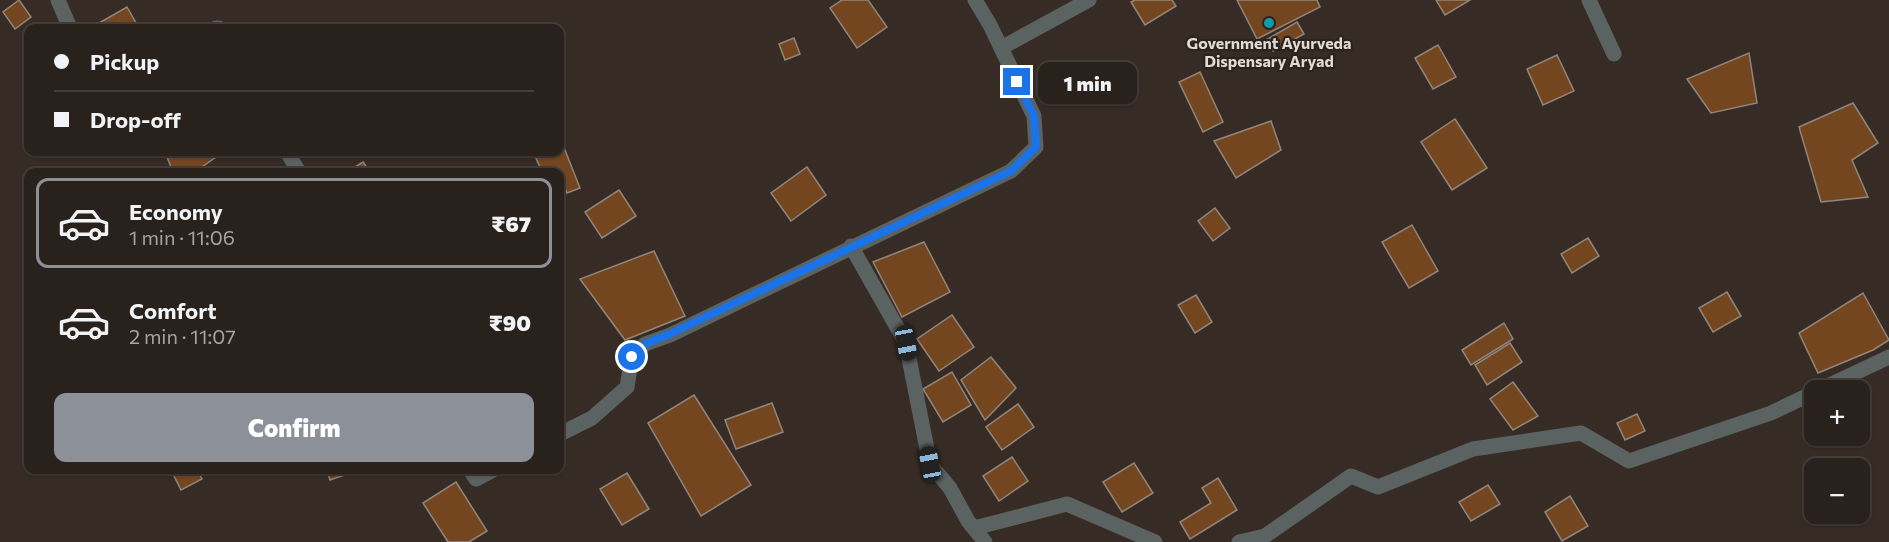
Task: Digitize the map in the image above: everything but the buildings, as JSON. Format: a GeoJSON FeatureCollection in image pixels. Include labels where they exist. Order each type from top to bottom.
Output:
{"type":"FeatureCollection","features":[{"type":"Feature","properties":{"kind":"street"},"geometry":{"type":"LineString","coordinates":[[58,0],[68,24]]}},
{"type":"Feature","properties":{"kind":"street"},"geometry":{"type":"LineString","coordinates":[[564,432],[592,418],[627,387],[632,357],[645,344],[1011,171],[1036,147],[1034,116],[975,0]]}},
{"type":"Feature","properties":{"kind":"street"},"geometry":{"type":"LineString","coordinates":[[1001,48],[1089,0]]}},
{"type":"Feature","properties":{"kind":"street"},"geometry":{"type":"LineString","coordinates":[[1589,0],[1614,54]]}},
{"type":"Feature","properties":{"kind":"street"},"geometry":{"type":"LineString","coordinates":[[851,246],[906,343],[930,464],[950,488],[985,542]]}},
{"type":"Feature","properties":{"kind":"street"},"geometry":{"type":"LineString","coordinates":[[1841,380],[1889,357]]}},
{"type":"Feature","properties":{"kind":"street"},"geometry":{"type":"LineString","coordinates":[[1239,542],[1265,536],[1352,476],[1378,487],[1473,448],[1581,433],[1629,461],[1771,413],[1804,397]]}},
{"type":"Feature","properties":{"kind":"street"},"geometry":{"type":"LineString","coordinates":[[974,528],[1067,504],[1155,542]]}},
{"type":"Feature","properties":{"kind":"place","name":"Government Ayurveda Dispensary Aryad"},"geometry":{"type":"Point","coordinates":[1269,23]}},
{"type":"Feature","properties":{"kind":"route"},"geometry":{"type":"LineString","coordinates":[[632,357],[645,344],[1011,171],[1036,147],[1034,116],[1017,82]]}}]}
